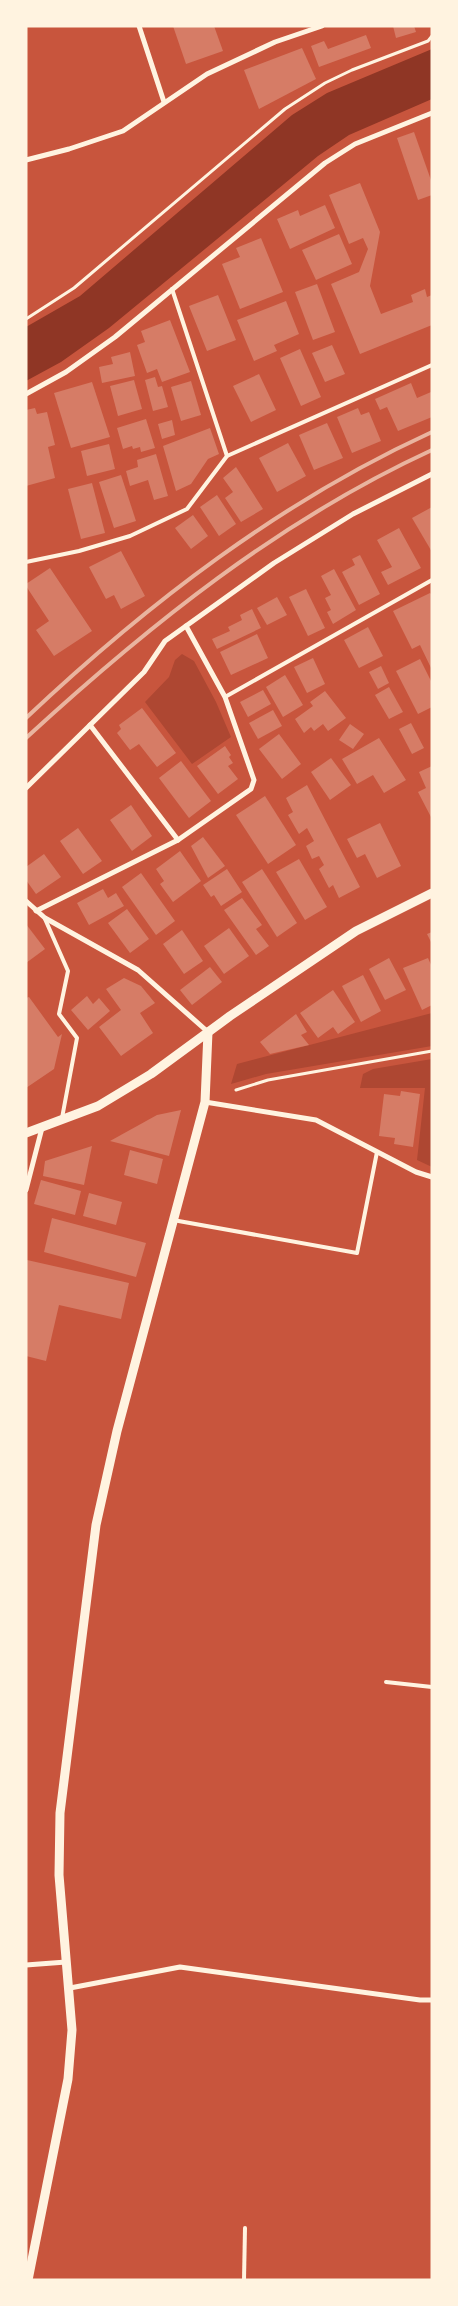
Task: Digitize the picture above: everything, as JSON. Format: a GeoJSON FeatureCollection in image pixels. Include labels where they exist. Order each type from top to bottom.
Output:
{"type":"FeatureCollection","features":[{"type":"Feature","properties":{"kind":"street"},"geometry":{"type":"LineString","coordinates":[[139,26],[164,102]]}},
{"type":"Feature","properties":{"kind":"street"},"geometry":{"type":"LineString","coordinates":[[26,160],[69,149],[123,131],[137,124],[164,102],[207,74],[275,42],[322,26]]}},
{"type":"Feature","properties":{"kind":"street"},"geometry":{"type":"LineString","coordinates":[[26,394],[66,372],[115,337],[325,163],[354,144],[432,113]]}},
{"type":"Feature","properties":{"kind":"street"},"geometry":{"type":"LineString","coordinates":[[26,788],[144,672],[165,641],[274,563],[353,514],[432,474]]}},
{"type":"Feature","properties":{"kind":"street"},"geometry":{"type":"LineString","coordinates":[[36,911],[178,840],[251,789],[254,780],[226,697],[186,626]]}},
{"type":"Feature","properties":{"kind":"street"},"geometry":{"type":"LineString","coordinates":[[90,725],[178,840]]}},
{"type":"Feature","properties":{"kind":"street"},"geometry":{"type":"LineString","coordinates":[[26,1132],[42,1128],[105,1102],[152,1074],[208,1032],[356,931],[432,893]]}},
{"type":"Feature","properties":{"kind":"street"},"geometry":{"type":"LineString","coordinates":[[26,901],[45,918],[138,970],[208,1032]]}},
{"type":"Feature","properties":{"kind":"street"},"geometry":{"type":"LineString","coordinates":[[28,2275],[68,2079],[72,2030],[70,1988],[59,1875],[60,1813],[96,1524],[108,1466],[205,1102],[208,1032]]}},
{"type":"Feature","properties":{"kind":"street"},"geometry":{"type":"LineString","coordinates":[[205,1102],[316,1120],[416,1172],[432,1177]]}},
{"type":"Feature","properties":{"kind":"street"},"geometry":{"type":"LineString","coordinates":[[26,1190],[42,1128]]}},
{"type":"Feature","properties":{"kind":"street"},"geometry":{"type":"LineString","coordinates":[[26,1965],[66,1962]]}},
{"type":"Feature","properties":{"kind":"street"},"geometry":{"type":"LineString","coordinates":[[70,1988],[180,1967],[420,2000],[432,2000]]}},
{"type":"Feature","properties":{"kind":"lane"},"geometry":{"type":"LineString","coordinates":[[172,289],[226,456]]}},
{"type":"Feature","properties":{"kind":"lane"},"geometry":{"type":"LineString","coordinates":[[26,562],[79,552],[130,536],[187,509],[226,456],[432,365]]}},
{"type":"Feature","properties":{"kind":"lane"},"geometry":{"type":"LineString","coordinates":[[226,697],[432,580]]}},
{"type":"Feature","properties":{"kind":"lane"},"geometry":{"type":"LineString","coordinates":[[45,918],[68,971],[59,1014],[77,1038],[62,1120]]}},
{"type":"Feature","properties":{"kind":"lane"},"geometry":{"type":"LineString","coordinates":[[173,1220],[357,1253],[377,1152]]}},
{"type":"Feature","properties":{"kind":"lane"},"geometry":{"type":"LineString","coordinates":[[386,1682],[432,1687]]}},
{"type":"Feature","properties":{"kind":"lane"},"geometry":{"type":"LineString","coordinates":[[244,2280],[245,2228]]}},
{"type":"Feature","properties":{"kind":"path"},"geometry":{"type":"LineString","coordinates":[[26,319],[74,288],[285,109],[334,79],[428,41],[432,36]]}},
{"type":"Feature","properties":{"kind":"path"},"geometry":{"type":"LineString","coordinates":[[244,1088],[268,1080],[432,1051]]}},
{"type":"Feature","properties":{"kind":"shaded area"},"geometry":{"type":"Polygon","coordinates":[[[432,49],[432,99],[349,135],[318,156],[109,328],[61,362],[26,381],[26,327],[80,296],[292,115],[327,93],[432,49]]]}},
{"type":"Feature","properties":{"kind":"shaded area"},"geometry":{"type":"Polygon","coordinates":[[[182,654],[194,661],[216,702],[231,737],[192,764],[145,702],[169,677],[175,660],[182,654]]]}},
{"type":"Feature","properties":{"kind":"shaded area"},"geometry":{"type":"Polygon","coordinates":[[[432,1013],[432,1046],[266,1074],[231,1084],[237,1064],[432,1013]]]}},
{"type":"Feature","properties":{"kind":"shaded area"},"geometry":{"type":"Polygon","coordinates":[[[432,1059],[432,1167],[417,1160],[425,1088],[360,1088],[363,1074],[373,1069],[432,1059]]]}},
{"type":"Feature","properties":{"kind":"building"},"geometry":{"type":"Polygon","coordinates":[[[173,26],[214,26],[223,51],[186,64],[173,26]]]}},
{"type":"Feature","properties":{"kind":"building"},"geometry":{"type":"Polygon","coordinates":[[[393,26],[414,26],[416,32],[396,38],[393,26]]]}},
{"type":"Feature","properties":{"kind":"building"},"geometry":{"type":"Polygon","coordinates":[[[366,35],[371,48],[319,67],[311,46],[324,41],[328,49],[366,35]]]}},
{"type":"Feature","properties":{"kind":"building"},"geometry":{"type":"Polygon","coordinates":[[[302,48],[316,79],[259,109],[244,70],[302,48]]]}},
{"type":"Feature","properties":{"kind":"building"},"geometry":{"type":"Polygon","coordinates":[[[414,132],[432,183],[432,195],[418,200],[397,138],[414,132]]]}},
{"type":"Feature","properties":{"kind":"building"},"geometry":{"type":"Polygon","coordinates":[[[360,183],[380,232],[370,286],[381,314],[413,302],[411,295],[425,289],[427,297],[432,295],[432,325],[360,354],[331,284],[359,272],[368,249],[363,238],[349,244],[329,195],[360,183]]]}},
{"type":"Feature","properties":{"kind":"building"},"geometry":{"type":"Polygon","coordinates":[[[325,205],[335,228],[290,249],[277,219],[298,210],[300,216],[325,205]]]}},
{"type":"Feature","properties":{"kind":"building"},"geometry":{"type":"Polygon","coordinates":[[[339,234],[352,264],[316,280],[302,250],[339,234]]]}},
{"type":"Feature","properties":{"kind":"building"},"geometry":{"type":"Polygon","coordinates":[[[261,238],[283,292],[240,309],[222,264],[240,257],[236,248],[261,238]]]}},
{"type":"Feature","properties":{"kind":"building"},"geometry":{"type":"Polygon","coordinates":[[[317,284],[335,332],[313,340],[295,292],[317,284]]]}},
{"type":"Feature","properties":{"kind":"building"},"geometry":{"type":"Polygon","coordinates":[[[218,295],[236,340],[207,351],[189,306],[218,295]]]}},
{"type":"Feature","properties":{"kind":"building"},"geometry":{"type":"Polygon","coordinates":[[[286,301],[299,334],[274,345],[277,351],[254,361],[237,320],[286,301]]]}},
{"type":"Feature","properties":{"kind":"building"},"geometry":{"type":"Polygon","coordinates":[[[170,320],[190,372],[162,382],[157,369],[147,373],[137,345],[145,342],[141,331],[170,320]]]}},
{"type":"Feature","properties":{"kind":"building"},"geometry":{"type":"Polygon","coordinates":[[[332,345],[345,374],[325,382],[312,353],[332,345]]]}},
{"type":"Feature","properties":{"kind":"building"},"geometry":{"type":"Polygon","coordinates":[[[300,349],[321,397],[301,406],[280,358],[300,349]]]}},
{"type":"Feature","properties":{"kind":"building"},"geometry":{"type":"Polygon","coordinates":[[[130,352],[135,376],[102,383],[99,367],[113,364],[111,357],[130,352]]]}},
{"type":"Feature","properties":{"kind":"building"},"geometry":{"type":"Polygon","coordinates":[[[259,374],[276,410],[251,422],[233,386],[259,374]]]}},
{"type":"Feature","properties":{"kind":"building"},"geometry":{"type":"Polygon","coordinates":[[[155,377],[158,387],[162,386],[168,407],[153,411],[145,380],[155,377]]]}},
{"type":"Feature","properties":{"kind":"building"},"geometry":{"type":"Polygon","coordinates":[[[134,380],[142,409],[118,416],[110,386],[134,380]]]}},
{"type":"Feature","properties":{"kind":"building"},"geometry":{"type":"Polygon","coordinates":[[[191,381],[201,415],[181,421],[171,387],[191,381]]]}},
{"type":"Feature","properties":{"kind":"building"},"geometry":{"type":"Polygon","coordinates":[[[92,382],[110,437],[71,448],[54,393],[92,382]]]}},
{"type":"Feature","properties":{"kind":"building"},"geometry":{"type":"Polygon","coordinates":[[[411,383],[417,398],[431,392],[432,417],[398,431],[387,407],[380,410],[375,399],[411,383]]]}},
{"type":"Feature","properties":{"kind":"building"},"geometry":{"type":"Polygon","coordinates":[[[35,408],[37,414],[47,412],[55,445],[48,447],[55,478],[26,486],[26,410],[35,408]]]}},
{"type":"Feature","properties":{"kind":"building"},"geometry":{"type":"Polygon","coordinates":[[[358,408],[361,415],[369,412],[381,441],[352,453],[337,417],[358,408]]]}},
{"type":"Feature","properties":{"kind":"building"},"geometry":{"type":"Polygon","coordinates":[[[146,419],[155,448],[141,452],[140,447],[133,449],[132,446],[123,449],[117,428],[146,419]]]}},
{"type":"Feature","properties":{"kind":"building"},"geometry":{"type":"Polygon","coordinates":[[[172,420],[175,435],[162,439],[158,424],[172,420]]]}},
{"type":"Feature","properties":{"kind":"building"},"geometry":{"type":"Polygon","coordinates":[[[327,423],[343,458],[314,470],[299,435],[327,423]]]}},
{"type":"Feature","properties":{"kind":"building"},"geometry":{"type":"Polygon","coordinates":[[[210,428],[219,454],[208,459],[191,484],[176,491],[163,446],[210,428]]]}},
{"type":"Feature","properties":{"kind":"building"},"geometry":{"type":"Polygon","coordinates":[[[288,443],[306,476],[277,492],[259,458],[288,443]]]}},
{"type":"Feature","properties":{"kind":"building"},"geometry":{"type":"Polygon","coordinates":[[[109,444],[115,469],[87,476],[81,451],[109,444]]]}},
{"type":"Feature","properties":{"kind":"building"},"geometry":{"type":"Polygon","coordinates":[[[156,454],[168,496],[154,500],[148,480],[130,486],[126,471],[138,467],[137,460],[156,454]]]}},
{"type":"Feature","properties":{"kind":"building"},"geometry":{"type":"Polygon","coordinates":[[[236,467],[263,509],[241,522],[225,498],[233,492],[223,478],[236,467]]]}},
{"type":"Feature","properties":{"kind":"building"},"geometry":{"type":"Polygon","coordinates":[[[121,475],[136,521],[114,528],[99,482],[121,475]]]}},
{"type":"Feature","properties":{"kind":"building"},"geometry":{"type":"Polygon","coordinates":[[[92,483],[105,533],[81,539],[68,489],[92,483]]]}},
{"type":"Feature","properties":{"kind":"building"},"geometry":{"type":"Polygon","coordinates":[[[217,495],[236,524],[219,536],[200,507],[217,495]]]}},
{"type":"Feature","properties":{"kind":"building"},"geometry":{"type":"Polygon","coordinates":[[[432,507],[432,552],[412,518],[432,507]]]}},
{"type":"Feature","properties":{"kind":"building"},"geometry":{"type":"Polygon","coordinates":[[[193,515],[208,536],[191,549],[175,528],[193,515]]]}},
{"type":"Feature","properties":{"kind":"building"},"geometry":{"type":"Polygon","coordinates":[[[399,528],[421,568],[388,585],[381,572],[392,567],[377,540],[399,528]]]}},
{"type":"Feature","properties":{"kind":"building"},"geometry":{"type":"Polygon","coordinates":[[[121,551],[145,596],[121,609],[114,595],[106,599],[89,567],[121,551]]]}},
{"type":"Feature","properties":{"kind":"building"},"geometry":{"type":"Polygon","coordinates":[[[360,555],[380,594],[359,605],[342,572],[355,565],[352,559],[360,555]]]}},
{"type":"Feature","properties":{"kind":"building"},"geometry":{"type":"Polygon","coordinates":[[[50,568],[92,631],[54,656],[36,630],[49,621],[26,586],[26,584],[50,568]]]}},
{"type":"Feature","properties":{"kind":"building"},"geometry":{"type":"Polygon","coordinates":[[[334,569],[356,610],[333,624],[327,612],[331,610],[325,598],[331,595],[321,576],[334,569]]]}},
{"type":"Feature","properties":{"kind":"building"},"geometry":{"type":"Polygon","coordinates":[[[306,589],[325,628],[308,636],[289,597],[306,589]]]}},
{"type":"Feature","properties":{"kind":"building"},"geometry":{"type":"Polygon","coordinates":[[[430,593],[432,595],[432,670],[420,645],[412,649],[393,611],[430,593]]]}},
{"type":"Feature","properties":{"kind":"building"},"geometry":{"type":"Polygon","coordinates":[[[277,597],[287,615],[267,625],[257,608],[277,597]]]}},
{"type":"Feature","properties":{"kind":"building"},"geometry":{"type":"Polygon","coordinates":[[[252,609],[261,628],[217,649],[212,639],[230,631],[228,627],[242,620],[240,615],[252,609]]]}},
{"type":"Feature","properties":{"kind":"building"},"geometry":{"type":"Polygon","coordinates":[[[368,627],[383,656],[359,668],[344,640],[368,627]]]}},
{"type":"Feature","properties":{"kind":"building"},"geometry":{"type":"Polygon","coordinates":[[[257,634],[268,658],[231,675],[220,652],[257,634]]]}},
{"type":"Feature","properties":{"kind":"building"},"geometry":{"type":"Polygon","coordinates":[[[313,658],[325,684],[307,693],[294,667],[313,658]]]}},
{"type":"Feature","properties":{"kind":"building"},"geometry":{"type":"Polygon","coordinates":[[[420,659],[432,683],[432,707],[418,714],[396,671],[420,659]]]}},
{"type":"Feature","properties":{"kind":"building"},"geometry":{"type":"Polygon","coordinates":[[[381,666],[389,683],[378,689],[369,672],[381,666]]]}},
{"type":"Feature","properties":{"kind":"building"},"geometry":{"type":"Polygon","coordinates":[[[285,675],[303,705],[283,717],[266,687],[285,675]]]}},
{"type":"Feature","properties":{"kind":"building"},"geometry":{"type":"Polygon","coordinates":[[[389,687],[403,712],[389,719],[375,695],[389,687]]]}},
{"type":"Feature","properties":{"kind":"building"},"geometry":{"type":"Polygon","coordinates":[[[263,690],[271,704],[248,717],[240,702],[263,690]]]}},
{"type":"Feature","properties":{"kind":"building"},"geometry":{"type":"Polygon","coordinates":[[[325,691],[346,718],[328,731],[323,724],[314,731],[311,727],[304,733],[295,719],[313,706],[310,702],[325,691]]]}},
{"type":"Feature","properties":{"kind":"building"},"geometry":{"type":"Polygon","coordinates":[[[142,708],[176,753],[157,767],[139,744],[130,750],[117,733],[121,729],[119,725],[142,708]]]}},
{"type":"Feature","properties":{"kind":"building"},"geometry":{"type":"Polygon","coordinates":[[[273,710],[282,726],[258,739],[249,723],[273,710]]]}},
{"type":"Feature","properties":{"kind":"building"},"geometry":{"type":"Polygon","coordinates":[[[411,723],[424,748],[412,754],[399,729],[411,723]]]}},
{"type":"Feature","properties":{"kind":"building"},"geometry":{"type":"Polygon","coordinates":[[[350,724],[364,734],[353,749],[339,740],[350,724]]]}},
{"type":"Feature","properties":{"kind":"building"},"geometry":{"type":"Polygon","coordinates":[[[279,734],[301,764],[282,779],[259,749],[279,734]]]}},
{"type":"Feature","properties":{"kind":"building"},"geometry":{"type":"Polygon","coordinates":[[[379,738],[406,780],[384,793],[373,775],[357,784],[342,759],[379,738]]]}},
{"type":"Feature","properties":{"kind":"building"},"geometry":{"type":"Polygon","coordinates":[[[225,746],[231,755],[229,757],[233,763],[228,766],[238,779],[218,794],[197,766],[225,746]]]}},
{"type":"Feature","properties":{"kind":"building"},"geometry":{"type":"Polygon","coordinates":[[[331,758],[351,785],[330,800],[311,772],[331,758]]]}},
{"type":"Feature","properties":{"kind":"building"},"geometry":{"type":"Polygon","coordinates":[[[181,761],[211,801],[189,818],[159,778],[181,761]]]}},
{"type":"Feature","properties":{"kind":"building"},"geometry":{"type":"Polygon","coordinates":[[[432,766],[432,819],[418,792],[426,788],[419,772],[432,766]]]}},
{"type":"Feature","properties":{"kind":"building"},"geometry":{"type":"Polygon","coordinates":[[[307,785],[360,887],[339,898],[333,885],[329,888],[319,869],[324,865],[319,856],[312,859],[306,846],[314,841],[307,828],[299,834],[288,815],[293,812],[286,798],[307,785]]]}},
{"type":"Feature","properties":{"kind":"building"},"geometry":{"type":"Polygon","coordinates":[[[265,796],[296,845],[268,864],[236,815],[265,796]]]}},
{"type":"Feature","properties":{"kind":"building"},"geometry":{"type":"Polygon","coordinates":[[[131,805],[152,836],[132,851],[110,820],[131,805]]]}},
{"type":"Feature","properties":{"kind":"building"},"geometry":{"type":"Polygon","coordinates":[[[380,823],[401,866],[377,878],[365,854],[357,858],[347,839],[380,823]]]}},
{"type":"Feature","properties":{"kind":"building"},"geometry":{"type":"Polygon","coordinates":[[[78,828],[102,861],[83,874],[60,841],[78,828]]]}},
{"type":"Feature","properties":{"kind":"building"},"geometry":{"type":"Polygon","coordinates":[[[203,837],[225,866],[208,878],[191,846],[203,837]]]}},
{"type":"Feature","properties":{"kind":"building"},"geometry":{"type":"Polygon","coordinates":[[[180,851],[201,881],[173,902],[160,884],[164,881],[156,869],[180,851]]]}},
{"type":"Feature","properties":{"kind":"building"},"geometry":{"type":"Polygon","coordinates":[[[44,854],[61,877],[36,894],[26,880],[26,867],[44,854]]]}},
{"type":"Feature","properties":{"kind":"building"},"geometry":{"type":"Polygon","coordinates":[[[299,859],[327,907],[305,920],[276,872],[299,859]]]}},
{"type":"Feature","properties":{"kind":"building"},"geometry":{"type":"Polygon","coordinates":[[[227,869],[242,892],[221,906],[214,895],[211,897],[203,885],[227,869]]]}},
{"type":"Feature","properties":{"kind":"building"},"geometry":{"type":"Polygon","coordinates":[[[262,869],[297,923],[277,937],[242,882],[262,869]]]}},
{"type":"Feature","properties":{"kind":"building"},"geometry":{"type":"Polygon","coordinates":[[[141,873],[175,921],[156,935],[122,887],[141,873]]]}},
{"type":"Feature","properties":{"kind":"building"},"geometry":{"type":"Polygon","coordinates":[[[103,889],[108,898],[116,893],[124,906],[89,925],[77,903],[103,889]]]}},
{"type":"Feature","properties":{"kind":"building"},"geometry":{"type":"Polygon","coordinates":[[[242,898],[262,925],[256,929],[269,946],[256,955],[224,910],[242,898]]]}},
{"type":"Feature","properties":{"kind":"building"},"geometry":{"type":"Polygon","coordinates":[[[127,909],[149,939],[130,953],[108,923],[127,909]]]}},
{"type":"Feature","properties":{"kind":"building"},"geometry":{"type":"Polygon","coordinates":[[[26,924],[45,949],[26,963],[26,924]]]}},
{"type":"Feature","properties":{"kind":"building"},"geometry":{"type":"Polygon","coordinates":[[[229,928],[249,956],[224,974],[204,946],[229,928]]]}},
{"type":"Feature","properties":{"kind":"building"},"geometry":{"type":"Polygon","coordinates":[[[182,930],[203,961],[184,974],[163,944],[182,930]]]}},
{"type":"Feature","properties":{"kind":"building"},"geometry":{"type":"Polygon","coordinates":[[[432,932],[432,944],[427,934],[432,932]]]}},
{"type":"Feature","properties":{"kind":"building"},"geometry":{"type":"Polygon","coordinates":[[[389,958],[406,990],[385,1000],[369,969],[389,958]]]}},
{"type":"Feature","properties":{"kind":"building"},"geometry":{"type":"Polygon","coordinates":[[[428,958],[432,967],[432,1005],[422,1010],[403,968],[428,958]]]}},
{"type":"Feature","properties":{"kind":"building"},"geometry":{"type":"Polygon","coordinates":[[[210,967],[222,982],[192,1005],[180,990],[210,967]]]}},
{"type":"Feature","properties":{"kind":"building"},"geometry":{"type":"Polygon","coordinates":[[[363,975],[381,1011],[361,1022],[342,986],[363,975]]]}},
{"type":"Feature","properties":{"kind":"building"},"geometry":{"type":"Polygon","coordinates":[[[124,978],[141,986],[155,1003],[140,1013],[153,1033],[121,1056],[99,1027],[121,1010],[106,989],[124,978]]]}},
{"type":"Feature","properties":{"kind":"building"},"geometry":{"type":"Polygon","coordinates":[[[333,990],[355,1022],[338,1034],[333,1027],[318,1038],[300,1013],[333,990]]]}},
{"type":"Feature","properties":{"kind":"building"},"geometry":{"type":"Polygon","coordinates":[[[87,996],[93,1004],[99,998],[110,1011],[88,1030],[71,1010],[87,996]]]}},
{"type":"Feature","properties":{"kind":"building"},"geometry":{"type":"Polygon","coordinates":[[[29,997],[58,1037],[62,1034],[54,1069],[26,1088],[26,998],[29,997]]]}},
{"type":"Feature","properties":{"kind":"building"},"geometry":{"type":"Polygon","coordinates":[[[296,1014],[307,1032],[301,1035],[309,1045],[270,1054],[260,1042],[296,1014]]]}},
{"type":"Feature","properties":{"kind":"building"},"geometry":{"type":"Polygon","coordinates":[[[401,1091],[420,1094],[413,1147],[394,1144],[395,1138],[379,1136],[384,1094],[400,1096],[401,1091]]]}},
{"type":"Feature","properties":{"kind":"building"},"geometry":{"type":"Polygon","coordinates":[[[181,1110],[169,1156],[110,1141],[157,1115],[181,1110]]]}},
{"type":"Feature","properties":{"kind":"building"},"geometry":{"type":"Polygon","coordinates":[[[92,1146],[84,1185],[43,1176],[45,1161],[92,1146]]]}},
{"type":"Feature","properties":{"kind":"building"},"geometry":{"type":"Polygon","coordinates":[[[130,1150],[163,1159],[157,1184],[124,1175],[130,1150]]]}},
{"type":"Feature","properties":{"kind":"building"},"geometry":{"type":"Polygon","coordinates":[[[41,1180],[81,1191],[75,1215],[34,1204],[41,1180]]]}},
{"type":"Feature","properties":{"kind":"building"},"geometry":{"type":"Polygon","coordinates":[[[89,1193],[122,1202],[116,1225],[83,1216],[89,1193]]]}},
{"type":"Feature","properties":{"kind":"building"},"geometry":{"type":"Polygon","coordinates":[[[52,1218],[146,1243],[136,1277],[44,1252],[52,1218]]]}},
{"type":"Feature","properties":{"kind":"building"},"geometry":{"type":"Polygon","coordinates":[[[27,1260],[129,1283],[121,1319],[59,1305],[46,1361],[26,1356],[27,1260]]]}},
{"type":"Feature","properties":{"kind":"railway"},"geometry":{"type":"LineString","coordinates":[[26,718],[119,635],[218,558],[322,490],[376,459],[432,432]]}},
{"type":"Feature","properties":{"kind":"railway"},"geometry":{"type":"LineString","coordinates":[[26,738],[120,655],[218,578],[269,542],[322,509],[376,478],[432,450]]}}]}
